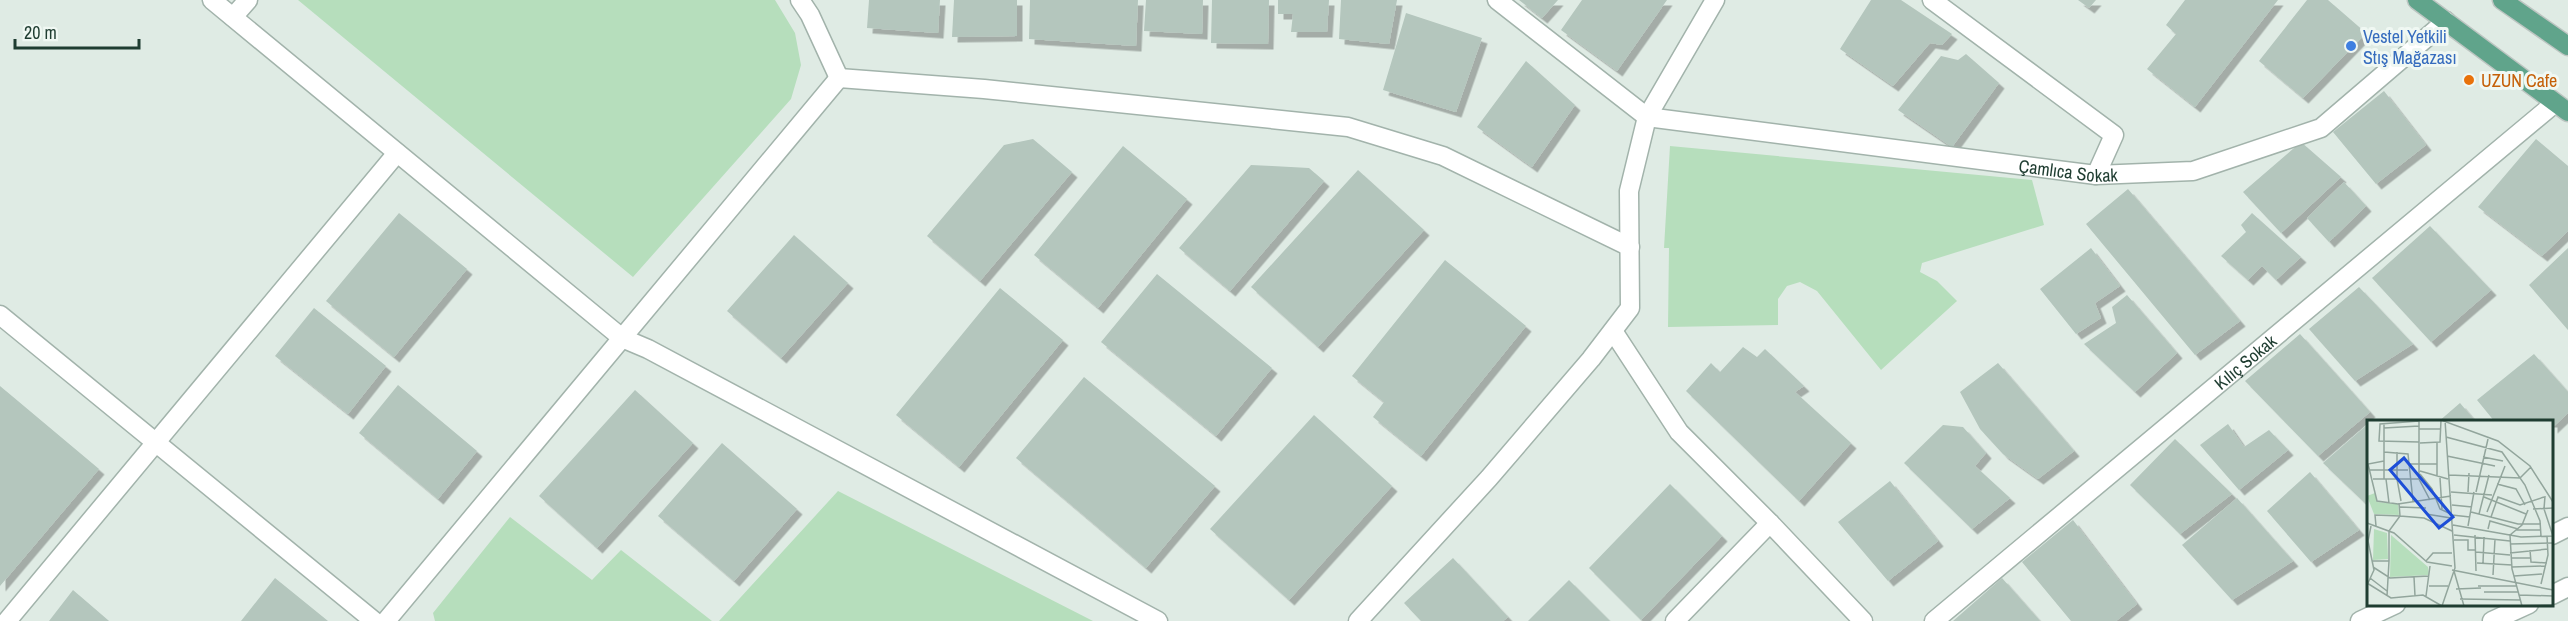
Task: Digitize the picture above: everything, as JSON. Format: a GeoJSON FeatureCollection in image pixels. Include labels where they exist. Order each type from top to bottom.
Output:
{"type":"FeatureCollection","features":[{"type":"Feature","properties":{"kind":"main road"},"geometry":{"type":"LineString","coordinates":[[2417,0],[2562,107]]}},
{"type":"Feature","properties":{"kind":"main road"},"geometry":{"type":"LineString","coordinates":[[2511,2],[2568,46]]}},
{"type":"Feature","properties":{"kind":"street"},"geometry":{"type":"LineString","coordinates":[[212,0],[622,338],[648,349],[1158,621]]}},
{"type":"Feature","properties":{"kind":"street"},"geometry":{"type":"LineString","coordinates":[[233,17],[248,0]]}},
{"type":"Feature","properties":{"kind":"street"},"geometry":{"type":"LineString","coordinates":[[800,0],[810,15],[839,78]]}},
{"type":"Feature","properties":{"kind":"street"},"geometry":{"type":"LineString","coordinates":[[1497,0],[1647,117]]}},
{"type":"Feature","properties":{"kind":"street"},"geometry":{"type":"LineString","coordinates":[[1358,621],[1489,478],[1630,308],[1629,191],[1647,117],[1715,0]]}},
{"type":"Feature","properties":{"kind":"street"},"geometry":{"type":"LineString","coordinates":[[1932,0],[2114,135],[2096,175]]}},
{"type":"Feature","properties":{"kind":"street","name":"Çamlıca Sokak"},"geometry":{"type":"LineString","coordinates":[[1647,117],[2096,175],[2193,171],[2321,128],[2446,21]]}},
{"type":"Feature","properties":{"kind":"street"},"geometry":{"type":"LineString","coordinates":[[839,78],[984,89],[1348,128],[1443,156],[1630,247]]}},
{"type":"Feature","properties":{"kind":"street"},"geometry":{"type":"LineString","coordinates":[[386,621],[839,78]]}},
{"type":"Feature","properties":{"kind":"street","name":"Kılıç Sokak"},"geometry":{"type":"LineString","coordinates":[[1934,621],[2562,107]]}},
{"type":"Feature","properties":{"kind":"street"},"geometry":{"type":"LineString","coordinates":[[7,621],[397,153]]}},
{"type":"Feature","properties":{"kind":"street"},"geometry":{"type":"LineString","coordinates":[[0,315],[374,621]]}},
{"type":"Feature","properties":{"kind":"street"},"geometry":{"type":"LineString","coordinates":[[1613,331],[1678,432],[1770,523],[1863,621]]}},
{"type":"Feature","properties":{"kind":"street"},"geometry":{"type":"LineString","coordinates":[[1675,621],[1770,523]]}},
{"type":"Feature","properties":{"kind":"street"},"geometry":{"type":"LineString","coordinates":[[2553,534],[2568,527]]}},
{"type":"Feature","properties":{"kind":"street"},"geometry":{"type":"LineString","coordinates":[[2553,594],[2568,587]]}},
{"type":"Feature","properties":{"kind":"street"},"geometry":{"type":"LineString","coordinates":[[2360,621],[2392,606]]}},
{"type":"Feature","properties":{"kind":"street"},"geometry":{"type":"LineString","coordinates":[[2492,621],[2525,606]]}},
{"type":"Feature","properties":{"kind":"green space"},"geometry":{"type":"Polygon","coordinates":[[[298,0],[775,0],[795,33],[801,65],[791,99],[633,277],[298,0]]]}},
{"type":"Feature","properties":{"kind":"green space"},"geometry":{"type":"Polygon","coordinates":[[[1670,146],[2032,180],[2044,225],[1922,263],[1920,272],[1937,281],[1957,301],[1881,370],[1817,291],[1800,282],[1787,286],[1778,299],[1778,325],[1668,327],[1669,248],[1664,248],[1670,146]]]}},
{"type":"Feature","properties":{"kind":"green space"},"geometry":{"type":"Polygon","coordinates":[[[838,491],[1093,621],[719,621],[838,491]]]}},
{"type":"Feature","properties":{"kind":"green space"},"geometry":{"type":"Polygon","coordinates":[[[510,517],[592,580],[621,550],[712,621],[435,621],[433,613],[510,517]]]}},
{"type":"Feature","properties":{"kind":"building"},"geometry":{"type":"Polygon","coordinates":[[[869,0],[940,0],[938,33],[867,28],[869,0]]]}},
{"type":"Feature","properties":{"kind":"building"},"geometry":{"type":"Polygon","coordinates":[[[954,0],[1017,0],[1017,36],[952,37],[954,0]]]}},
{"type":"Feature","properties":{"kind":"building"},"geometry":{"type":"Polygon","coordinates":[[[1030,0],[1138,0],[1136,46],[1029,39],[1030,0]]]}},
{"type":"Feature","properties":{"kind":"building"},"geometry":{"type":"Polygon","coordinates":[[[1146,0],[1203,0],[1202,34],[1144,31],[1146,0]]]}},
{"type":"Feature","properties":{"kind":"building"},"geometry":{"type":"Polygon","coordinates":[[[1212,0],[1269,0],[1268,44],[1211,43],[1212,0]]]}},
{"type":"Feature","properties":{"kind":"building"},"geometry":{"type":"Polygon","coordinates":[[[1278,0],[1329,0],[1327,32],[1291,32],[1293,14],[1278,14],[1278,0]]]}},
{"type":"Feature","properties":{"kind":"building"},"geometry":{"type":"Polygon","coordinates":[[[1341,0],[1397,0],[1389,44],[1339,39],[1341,0]]]}},
{"type":"Feature","properties":{"kind":"building"},"geometry":{"type":"Polygon","coordinates":[[[1519,0],[1558,0],[1542,18],[1519,0]]]}},
{"type":"Feature","properties":{"kind":"building"},"geometry":{"type":"Polygon","coordinates":[[[1582,0],[1667,0],[1617,71],[1561,30],[1582,0]]]}},
{"type":"Feature","properties":{"kind":"building"},"geometry":{"type":"Polygon","coordinates":[[[1871,0],[1901,0],[1952,34],[1942,45],[1930,43],[1893,86],[1840,49],[1871,0]]]}},
{"type":"Feature","properties":{"kind":"building"},"geometry":{"type":"Polygon","coordinates":[[[2078,0],[2096,0],[2089,8],[2078,0]]]}},
{"type":"Feature","properties":{"kind":"building"},"geometry":{"type":"Polygon","coordinates":[[[2185,0],[2278,0],[2195,107],[2147,69],[2176,34],[2166,25],[2185,0]]]}},
{"type":"Feature","properties":{"kind":"building"},"geometry":{"type":"Polygon","coordinates":[[[2307,0],[2328,0],[2366,33],[2303,98],[2259,61],[2307,0]]]}},
{"type":"Feature","properties":{"kind":"building"},"geometry":{"type":"Polygon","coordinates":[[[1406,13],[1482,38],[1456,112],[1383,90],[1406,13]]]}},
{"type":"Feature","properties":{"kind":"building"},"geometry":{"type":"Polygon","coordinates":[[[1966,54],[1999,83],[1952,147],[1898,110],[1941,56],[1958,60],[1966,54]]]}},
{"type":"Feature","properties":{"kind":"building"},"geometry":{"type":"Polygon","coordinates":[[[1526,61],[1575,105],[1532,167],[1477,127],[1526,61]]]}},
{"type":"Feature","properties":{"kind":"building"},"geometry":{"type":"Polygon","coordinates":[[[2384,91],[2426,145],[2376,184],[2333,132],[2384,91]]]}},
{"type":"Feature","properties":{"kind":"building"},"geometry":{"type":"Polygon","coordinates":[[[1033,139],[1072,172],[980,281],[927,236],[1004,145],[1033,139]]]}},
{"type":"Feature","properties":{"kind":"building"},"geometry":{"type":"Polygon","coordinates":[[[2536,139],[2568,166],[2568,231],[2542,256],[2478,207],[2536,139]]]}},
{"type":"Feature","properties":{"kind":"building"},"geometry":{"type":"Polygon","coordinates":[[[2301,142],[2341,177],[2281,233],[2243,192],[2301,142]]]}},
{"type":"Feature","properties":{"kind":"building"},"geometry":{"type":"Polygon","coordinates":[[[1123,146],[1187,199],[1098,308],[1034,255],[1123,146]]]}},
{"type":"Feature","properties":{"kind":"building"},"geometry":{"type":"Polygon","coordinates":[[[1251,165],[1309,168],[1324,181],[1230,291],[1179,248],[1251,165]]]}},
{"type":"Feature","properties":{"kind":"building"},"geometry":{"type":"Polygon","coordinates":[[[1358,170],[1424,230],[1318,347],[1251,287],[1358,170]]]}},
{"type":"Feature","properties":{"kind":"building"},"geometry":{"type":"Polygon","coordinates":[[[2344,182],[2366,206],[2329,242],[2307,218],[2344,182]]]}},
{"type":"Feature","properties":{"kind":"building"},"geometry":{"type":"Polygon","coordinates":[[[2128,189],[2240,321],[2195,355],[2086,224],[2128,189]]]}},
{"type":"Feature","properties":{"kind":"building"},"geometry":{"type":"Polygon","coordinates":[[[399,213],[467,269],[394,357],[326,301],[399,213]]]}},
{"type":"Feature","properties":{"kind":"building"},"geometry":{"type":"Polygon","coordinates":[[[2252,213],[2301,257],[2276,280],[2262,266],[2248,280],[2221,256],[2246,232],[2241,225],[2252,213]]]}},
{"type":"Feature","properties":{"kind":"building"},"geometry":{"type":"Polygon","coordinates":[[[2430,226],[2491,290],[2431,342],[2372,278],[2430,226]]]}},
{"type":"Feature","properties":{"kind":"building"},"geometry":{"type":"Polygon","coordinates":[[[794,235],[848,283],[781,358],[727,311],[794,235]]]}},
{"type":"Feature","properties":{"kind":"building"},"geometry":{"type":"Polygon","coordinates":[[[2091,248],[2120,286],[2095,303],[2101,318],[2076,334],[2040,289],[2091,248]]]}},
{"type":"Feature","properties":{"kind":"building"},"geometry":{"type":"Polygon","coordinates":[[[2568,248],[2568,330],[2529,285],[2568,248]]]}},
{"type":"Feature","properties":{"kind":"building"},"geometry":{"type":"Polygon","coordinates":[[[1445,260],[1526,326],[1421,456],[1373,417],[1384,402],[1352,376],[1445,260]]]}},
{"type":"Feature","properties":{"kind":"building"},"geometry":{"type":"Polygon","coordinates":[[[1157,274],[1272,368],[1216,436],[1101,342],[1157,274]]]}},
{"type":"Feature","properties":{"kind":"building"},"geometry":{"type":"Polygon","coordinates":[[[2359,287],[2413,344],[2355,381],[2309,329],[2359,287]]]}},
{"type":"Feature","properties":{"kind":"building"},"geometry":{"type":"Polygon","coordinates":[[[1000,288],[1063,340],[959,467],[896,415],[1000,288]]]}},
{"type":"Feature","properties":{"kind":"building"},"geometry":{"type":"Polygon","coordinates":[[[2127,295],[2177,353],[2135,392],[2084,344],[2116,323],[2112,307],[2127,295]]]}},
{"type":"Feature","properties":{"kind":"building"},"geometry":{"type":"Polygon","coordinates":[[[314,308],[386,366],[348,414],[275,356],[314,308]]]}},
{"type":"Feature","properties":{"kind":"building"},"geometry":{"type":"Polygon","coordinates":[[[2300,334],[2370,412],[2318,456],[2245,381],[2300,334]]]}},
{"type":"Feature","properties":{"kind":"building"},"geometry":{"type":"Polygon","coordinates":[[[1743,347],[1757,357],[1765,349],[1804,386],[1795,392],[1851,443],[1799,501],[1686,391],[1711,363],[1720,372],[1743,347]]]}},
{"type":"Feature","properties":{"kind":"building"},"geometry":{"type":"Polygon","coordinates":[[[2534,354],[2568,392],[2568,413],[2553,427],[2553,420],[2493,420],[2477,400],[2534,354]]]}},
{"type":"Feature","properties":{"kind":"building"},"geometry":{"type":"Polygon","coordinates":[[[1998,363],[2074,451],[2038,479],[2003,454],[1980,429],[1960,392],[1998,363]]]}},
{"type":"Feature","properties":{"kind":"building"},"geometry":{"type":"Polygon","coordinates":[[[1084,377],[1215,486],[1146,568],[1016,458],[1084,377]]]}},
{"type":"Feature","properties":{"kind":"building"},"geometry":{"type":"Polygon","coordinates":[[[398,385],[477,451],[438,499],[359,433],[398,385]]]}},
{"type":"Feature","properties":{"kind":"building"},"geometry":{"type":"Polygon","coordinates":[[[0,386],[99,469],[0,586],[0,386]]]}},
{"type":"Feature","properties":{"kind":"building"},"geometry":{"type":"Polygon","coordinates":[[[635,390],[693,443],[597,548],[539,496],[635,390]]]}},
{"type":"Feature","properties":{"kind":"building"},"geometry":{"type":"Polygon","coordinates":[[[2460,403],[2474,420],[2440,420],[2460,403]]]}},
{"type":"Feature","properties":{"kind":"building"},"geometry":{"type":"Polygon","coordinates":[[[1314,415],[1392,486],[1289,600],[1210,529],[1314,415]]]}},
{"type":"Feature","properties":{"kind":"building"},"geometry":{"type":"Polygon","coordinates":[[[2228,424],[2244,447],[2269,430],[2288,450],[2239,490],[2200,445],[2228,424]]]}},
{"type":"Feature","properties":{"kind":"building"},"geometry":{"type":"Polygon","coordinates":[[[1943,425],[1963,427],[1986,453],[1975,466],[2010,498],[1972,529],[1904,463],[1943,425]]]}},
{"type":"Feature","properties":{"kind":"building"},"geometry":{"type":"Polygon","coordinates":[[[2367,425],[2367,502],[2365,503],[2323,463],[2367,425]]]}},
{"type":"Feature","properties":{"kind":"building"},"geometry":{"type":"Polygon","coordinates":[[[2175,439],[2232,494],[2180,534],[2130,485],[2175,439]]]}},
{"type":"Feature","properties":{"kind":"building"},"geometry":{"type":"Polygon","coordinates":[[[722,443],[797,509],[734,581],[658,516],[722,443]]]}},
{"type":"Feature","properties":{"kind":"building"},"geometry":{"type":"Polygon","coordinates":[[[2310,472],[2359,530],[2311,562],[2267,511],[2310,472]]]}},
{"type":"Feature","properties":{"kind":"building"},"geometry":{"type":"Polygon","coordinates":[[[1890,481],[1938,541],[1888,581],[1838,522],[1890,481]]]}},
{"type":"Feature","properties":{"kind":"building"},"geometry":{"type":"Polygon","coordinates":[[[1670,484],[1722,536],[1641,620],[1589,568],[1670,484]]]}},
{"type":"Feature","properties":{"kind":"building"},"geometry":{"type":"Polygon","coordinates":[[[2237,498],[2293,561],[2232,600],[2182,545],[2237,498]]]}},
{"type":"Feature","properties":{"kind":"building"},"geometry":{"type":"Polygon","coordinates":[[[2073,520],[2137,604],[2116,621],[2071,621],[2022,562],[2073,520]]]}},
{"type":"Feature","properties":{"kind":"building"},"geometry":{"type":"Polygon","coordinates":[[[1453,558],[1508,617],[1503,621],[1421,621],[1404,603],[1453,558]]]}},
{"type":"Feature","properties":{"kind":"building"},"geometry":{"type":"Polygon","coordinates":[[[275,578],[328,621],[241,621],[275,578]]]}},
{"type":"Feature","properties":{"kind":"building"},"geometry":{"type":"Polygon","coordinates":[[[2002,578],[2040,621],[1953,621],[2002,578]]]}},
{"type":"Feature","properties":{"kind":"building"},"geometry":{"type":"Polygon","coordinates":[[[1569,580],[1610,621],[1528,621],[1569,580]]]}},
{"type":"Feature","properties":{"kind":"building"},"geometry":{"type":"Polygon","coordinates":[[[73,590],[109,621],[49,621],[73,590]]]}},
{"type":"Feature","properties":{"kind":"place","name":"Vestel Yetkili Stış Mağazası"},"geometry":{"type":"Point","coordinates":[2351,46]}},
{"type":"Feature","properties":{"kind":"place","name":"UZUN Cafe"},"geometry":{"type":"Point","coordinates":[2469,80]}}]}
